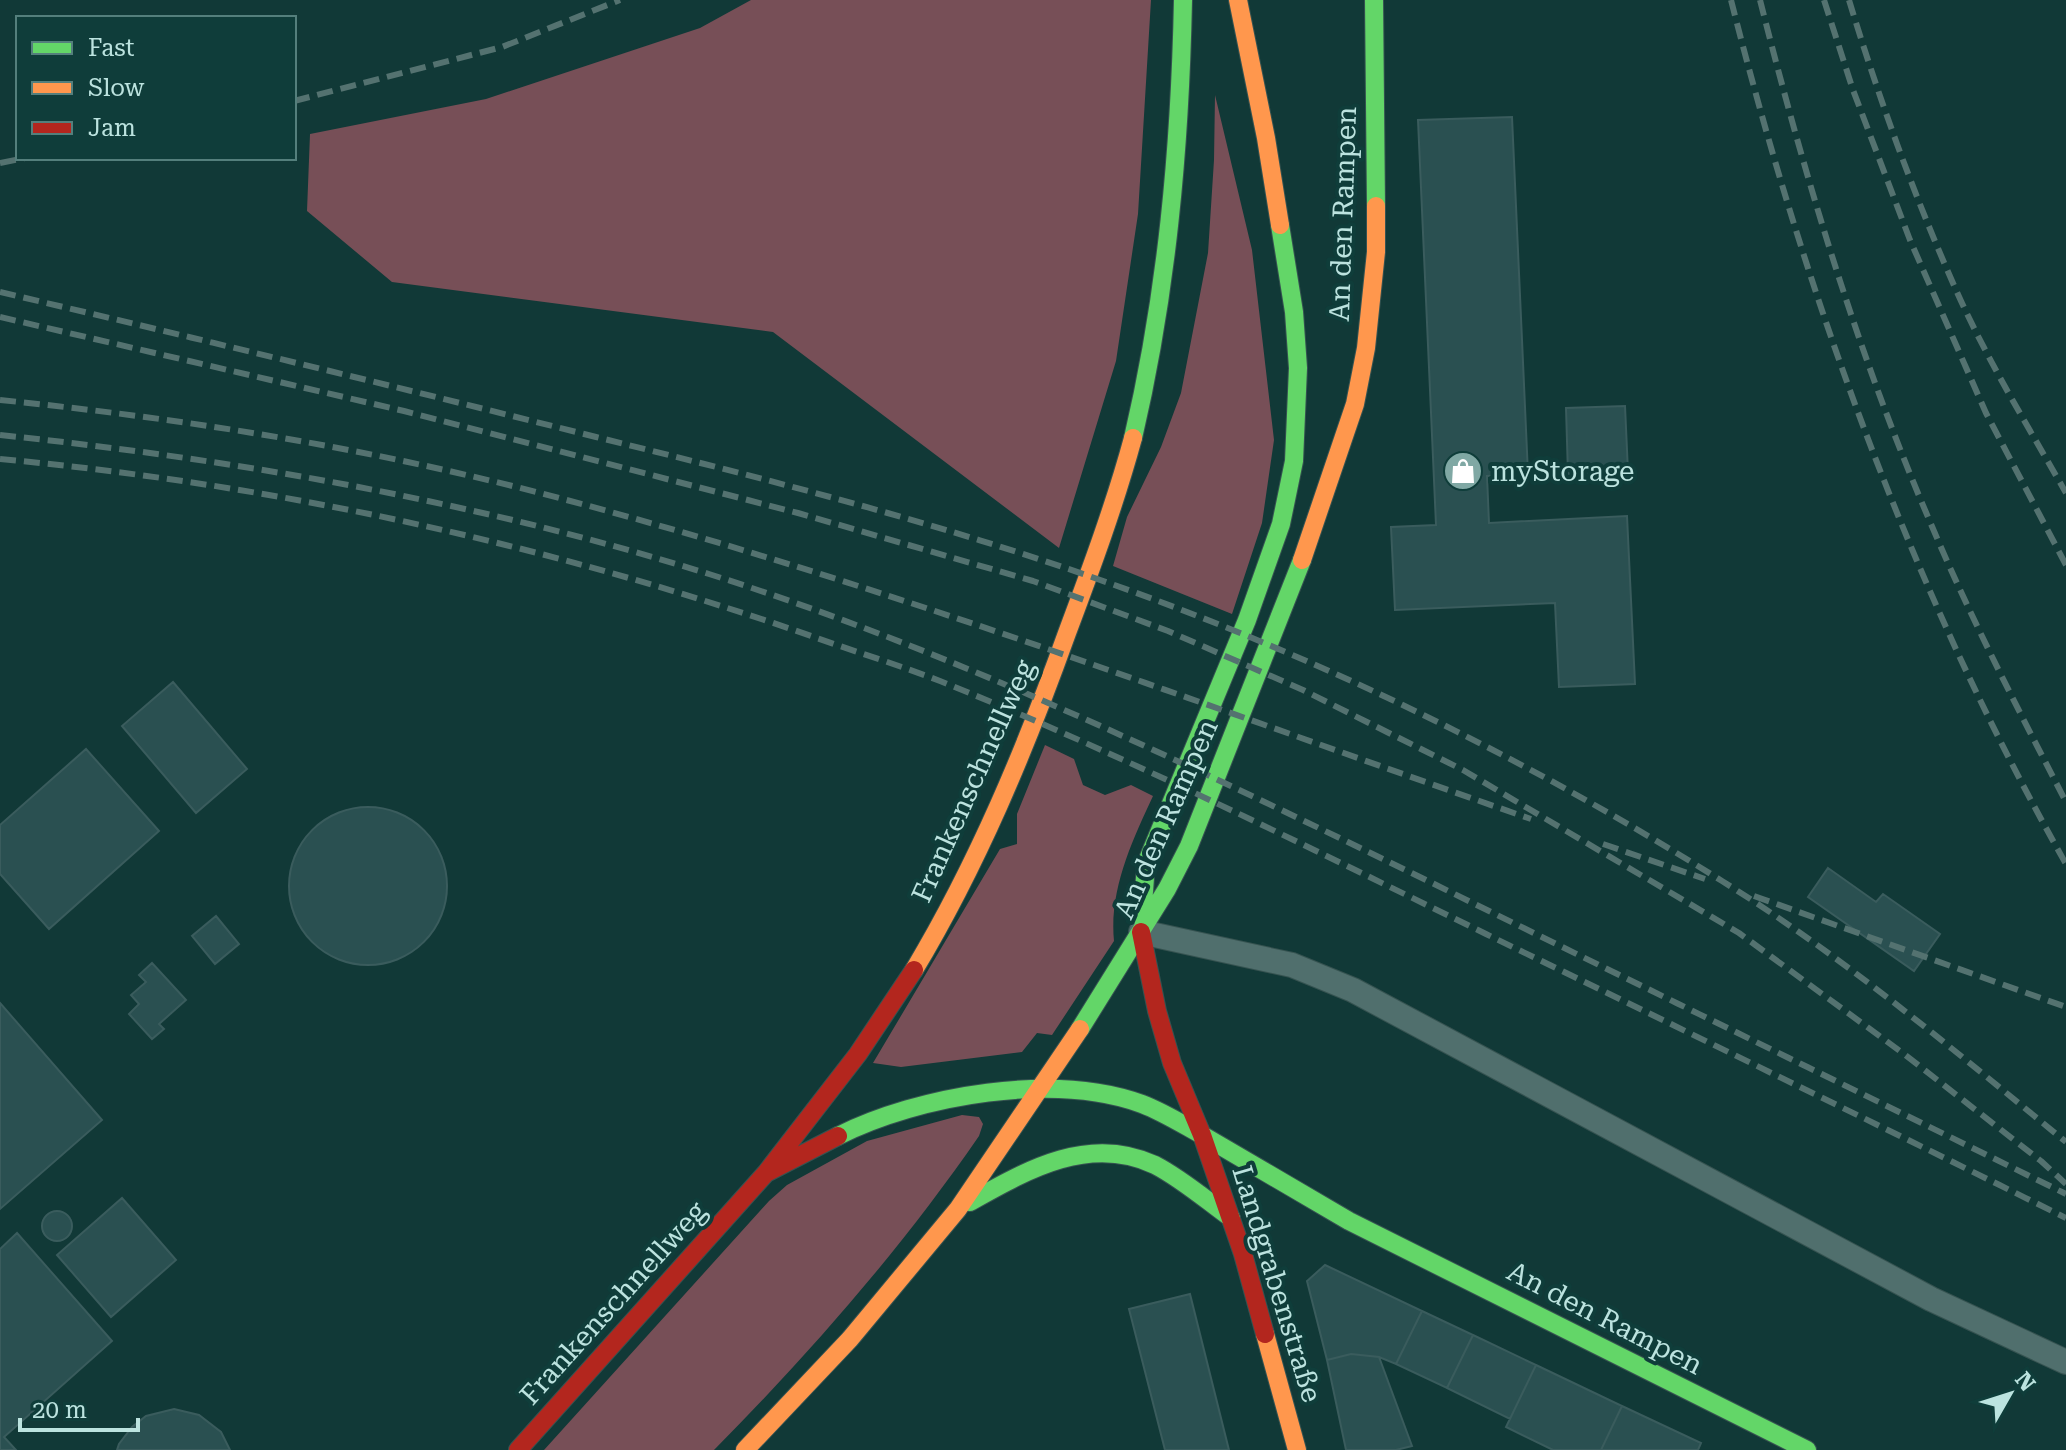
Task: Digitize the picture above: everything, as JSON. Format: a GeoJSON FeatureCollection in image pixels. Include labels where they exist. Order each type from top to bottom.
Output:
{"type":"FeatureCollection","features":[{"type":"Feature","properties":{"kind":"main road","name":"Frankenschnellweg"},"geometry":{"type":"LineString","coordinates":[[518,1450],[766,1173],[873,1035],[939,927],[991,826],[1038,714],[1077,607],[1123,470],[1150,358],[1177,179],[1183,0]]}},
{"type":"Feature","properties":{"kind":"main road"},"geometry":{"type":"LineString","coordinates":[[745,1450],[850,1339],[958,1209],[1042,1089],[1141,932],[1146,864],[1247,620],[1281,524],[1294,461],[1298,380],[1294,312],[1266,138],[1238,0]]}},
{"type":"Feature","properties":{"kind":"main road","name":"An den Rampen"},"geometry":{"type":"LineString","coordinates":[[1374,0],[1376,252],[1366,348],[1355,404],[1307,547],[1189,846],[1141,932],[1157,1011],[1172,1063],[1202,1135],[1339,1216],[1807,1450]]}},
{"type":"Feature","properties":{"kind":"main road"},"geometry":{"type":"LineString","coordinates":[[766,1173],[839,1134],[897,1111],[945,1098],[1042,1089],[1091,1092],[1139,1103],[1166,1114],[1202,1135]]}},
{"type":"Feature","properties":{"kind":"main road","name":"Landgrabenstraße"},"geometry":{"type":"LineString","coordinates":[[1202,1135],[1254,1289],[1297,1450]]}},
{"type":"Feature","properties":{"kind":"main road"},"geometry":{"type":"LineString","coordinates":[[958,1209],[1044,1163],[1064,1156],[1103,1151],[1120,1152],[1155,1165],[1231,1218]]}},
{"type":"Feature","properties":{"kind":"lane"},"geometry":{"type":"LineString","coordinates":[[1141,932],[1292,965],[1353,990],[1931,1299],[2066,1362]]}},
{"type":"Feature","properties":{"kind":"shaded area"},"geometry":{"type":"Polygon","coordinates":[[[751,0],[1151,0],[1138,214],[1116,361],[1059,548],[773,332],[392,282],[307,211],[310,134],[486,99],[700,28],[751,0]]]}},
{"type":"Feature","properties":{"kind":"shaded area"},"geometry":{"type":"Polygon","coordinates":[[[1215,95],[1252,250],[1274,440],[1262,523],[1232,614],[1113,566],[1127,517],[1161,447],[1181,393],[1208,253],[1215,95]]]}},
{"type":"Feature","properties":{"kind":"shaded area"},"geometry":{"type":"Polygon","coordinates":[[[1045,745],[1074,759],[1083,785],[1105,795],[1131,785],[1153,796],[1124,866],[1115,903],[1114,941],[1052,1035],[1037,1033],[1022,1052],[901,1067],[873,1063],[1000,849],[1017,844],[1017,814],[1045,745]]]}},
{"type":"Feature","properties":{"kind":"shaded area"},"geometry":{"type":"Polygon","coordinates":[[[962,1115],[979,1117],[983,1124],[979,1136],[919,1219],[854,1299],[714,1450],[544,1450],[769,1201],[787,1185],[867,1141],[962,1115]]]}},
{"type":"Feature","properties":{"kind":"building"},"geometry":{"type":"Polygon","coordinates":[[[1512,117],[1528,474],[1487,476],[1489,523],[1627,516],[1635,684],[1559,687],[1555,603],[1395,610],[1391,527],[1436,525],[1418,120],[1512,117]]]}},
{"type":"Feature","properties":{"kind":"building"},"geometry":{"type":"Polygon","coordinates":[[[1625,406],[1628,472],[1568,474],[1566,408],[1625,406]]]}},
{"type":"Feature","properties":{"kind":"building"},"geometry":{"type":"Polygon","coordinates":[[[173,682],[247,769],[196,813],[122,726],[173,682]]]}},
{"type":"Feature","properties":{"kind":"building"},"geometry":{"type":"Polygon","coordinates":[[[86,749],[159,831],[49,929],[0,874],[0,825],[86,749]]]}},
{"type":"Feature","properties":{"kind":"building"},"geometry":{"type":"Polygon","coordinates":[[[368,807],[398,813],[424,830],[441,856],[447,886],[441,916],[424,942],[398,959],[368,965],[338,959],[312,942],[295,916],[289,886],[295,856],[312,830],[338,813],[368,807]]]}},
{"type":"Feature","properties":{"kind":"building"},"geometry":{"type":"Polygon","coordinates":[[[1828,868],[1876,902],[1883,894],[1940,934],[1914,971],[1808,897],[1828,868]]]}},
{"type":"Feature","properties":{"kind":"building"},"geometry":{"type":"Polygon","coordinates":[[[216,916],[239,944],[215,964],[192,936],[216,916]]]}},
{"type":"Feature","properties":{"kind":"building"},"geometry":{"type":"Polygon","coordinates":[[[152,963],[186,1000],[159,1024],[164,1029],[152,1039],[129,1014],[139,1004],[131,995],[146,982],[139,975],[152,963]]]}},
{"type":"Feature","properties":{"kind":"building"},"geometry":{"type":"Polygon","coordinates":[[[0,1003],[102,1120],[0,1209],[0,1003]]]}},
{"type":"Feature","properties":{"kind":"building"},"geometry":{"type":"Polygon","coordinates":[[[122,1198],[176,1260],[111,1317],[57,1255],[122,1198]]]}},
{"type":"Feature","properties":{"kind":"building"},"geometry":{"type":"Polygon","coordinates":[[[57,1211],[63,1212],[71,1220],[71,1232],[63,1240],[57,1241],[51,1240],[43,1232],[42,1226],[43,1220],[51,1212],[57,1211]]]}},
{"type":"Feature","properties":{"kind":"building"},"geometry":{"type":"Polygon","coordinates":[[[17,1233],[112,1341],[4,1437],[16,1450],[0,1450],[0,1249],[17,1233]]]}},
{"type":"Feature","properties":{"kind":"building"},"geometry":{"type":"Polygon","coordinates":[[[1325,1265],[1422,1311],[1396,1364],[1379,1357],[1351,1354],[1327,1360],[1307,1281],[1325,1265]]]}},
{"type":"Feature","properties":{"kind":"building"},"geometry":{"type":"Polygon","coordinates":[[[1190,1294],[1229,1450],[1165,1450],[1129,1309],[1190,1294]]]}},
{"type":"Feature","properties":{"kind":"building"},"geometry":{"type":"Polygon","coordinates":[[[1422,1311],[1473,1335],[1447,1388],[1396,1364],[1422,1311]]]}},
{"type":"Feature","properties":{"kind":"building"},"geometry":{"type":"Polygon","coordinates":[[[1473,1335],[1536,1365],[1510,1419],[1447,1388],[1473,1335]]]}},
{"type":"Feature","properties":{"kind":"building"},"geometry":{"type":"Polygon","coordinates":[[[1351,1354],[1379,1357],[1412,1446],[1396,1450],[1346,1450],[1327,1360],[1351,1354]]]}},
{"type":"Feature","properties":{"kind":"building"},"geometry":{"type":"Polygon","coordinates":[[[1536,1365],[1622,1406],[1601,1450],[1553,1450],[1506,1427],[1536,1365]]]}},
{"type":"Feature","properties":{"kind":"building"},"geometry":{"type":"Polygon","coordinates":[[[1622,1406],[1701,1443],[1698,1450],[1601,1450],[1622,1406]]]}},
{"type":"Feature","properties":{"kind":"building"},"geometry":{"type":"Polygon","coordinates":[[[174,1409],[199,1415],[221,1432],[230,1450],[117,1450],[132,1427],[146,1416],[174,1409]]]}},
{"type":"Feature","properties":{"kind":"railway"},"geometry":{"type":"LineString","coordinates":[[296,100],[502,47],[620,0]]}},
{"type":"Feature","properties":{"kind":"railway"},"geometry":{"type":"LineString","coordinates":[[1731,0],[1794,224],[1870,443],[1960,657],[2011,762],[2066,864]]}},
{"type":"Feature","properties":{"kind":"railway"},"geometry":{"type":"LineString","coordinates":[[1760,0],[1795,133],[1835,265],[1880,396],[1962,595],[2066,802]]}},
{"type":"Feature","properties":{"kind":"railway"},"geometry":{"type":"LineString","coordinates":[[1824,0],[1853,90],[1910,240],[1986,413],[2066,565]]}},
{"type":"Feature","properties":{"kind":"railway"},"geometry":{"type":"LineString","coordinates":[[1849,0],[1900,152],[1961,301],[1985,350],[2066,493]]}},
{"type":"Feature","properties":{"kind":"railway"},"geometry":{"type":"LineString","coordinates":[[0,163],[16,160]]}},
{"type":"Feature","properties":{"kind":"railway"},"geometry":{"type":"LineString","coordinates":[[0,292],[815,493],[1032,557],[1245,635],[1455,730],[1591,803],[1722,881],[1855,973],[2066,1142]]}},
{"type":"Feature","properties":{"kind":"railway"},"geometry":{"type":"LineString","coordinates":[[0,317],[404,411],[798,513],[1033,581],[1168,631],[1303,690],[1463,770],[1739,933],[1904,1054],[2066,1184]]}},
{"type":"Feature","properties":{"kind":"railway"},"geometry":{"type":"LineString","coordinates":[[0,400],[141,416],[351,450],[559,498],[682,532],[927,608],[1531,819]]}},
{"type":"Feature","properties":{"kind":"railway"},"geometry":{"type":"LineString","coordinates":[[0,435],[269,471],[447,505],[622,548],[802,605],[984,675],[1250,795],[2066,1194]]}},
{"type":"Feature","properties":{"kind":"railway"},"geometry":{"type":"LineString","coordinates":[[0,459],[207,485],[413,523],[615,574],[715,604],[925,675],[1215,803],[2066,1218]]}},
{"type":"Feature","properties":{"kind":"railway"},"geometry":{"type":"LineString","coordinates":[[1603,844],[1705,879]]}},
{"type":"Feature","properties":{"kind":"railway"},"geometry":{"type":"LineString","coordinates":[[1754,896],[2066,1007]]}},
{"type":"Feature","properties":{"kind":"traffic: fast"},"geometry":{"type":"LineString","coordinates":[[1133,438],[1155,329],[1170,220],[1179,110],[1183,0]]}},
{"type":"Feature","properties":{"kind":"traffic: fast"},"geometry":{"type":"LineString","coordinates":[[1374,0],[1376,206]]}},
{"type":"Feature","properties":{"kind":"traffic: fast"},"geometry":{"type":"LineString","coordinates":[[1142,918],[1146,864],[1247,620],[1281,524],[1294,461],[1298,368],[1294,312],[1280,225]]}},
{"type":"Feature","properties":{"kind":"traffic: fast"},"geometry":{"type":"LineString","coordinates":[[1080,1029],[1167,889],[1189,846],[1302,560]]}},
{"type":"Feature","properties":{"kind":"traffic: fast"},"geometry":{"type":"LineString","coordinates":[[838,1136],[908,1109],[947,1099],[1029,1089],[1107,1095],[1142,1104],[1202,1135]]}},
{"type":"Feature","properties":{"kind":"traffic: fast"},"geometry":{"type":"LineString","coordinates":[[1202,1135],[1349,1221],[1807,1450]]}},
{"type":"Feature","properties":{"kind":"traffic: fast"},"geometry":{"type":"LineString","coordinates":[[970,1202],[1036,1168],[1082,1155],[1106,1153],[1130,1156],[1155,1165],[1231,1218]]}},
{"type":"Feature","properties":{"kind":"traffic: slow"},"geometry":{"type":"LineString","coordinates":[[1238,0],[1280,225]]}},
{"type":"Feature","properties":{"kind":"traffic: slow"},"geometry":{"type":"LineString","coordinates":[[1302,560],[1355,404],[1366,348],[1376,252],[1376,206]]}},
{"type":"Feature","properties":{"kind":"traffic: slow"},"geometry":{"type":"LineString","coordinates":[[914,970],[959,889],[1017,763],[1094,561],[1133,438]]}},
{"type":"Feature","properties":{"kind":"traffic: slow"},"geometry":{"type":"LineString","coordinates":[[745,1450],[850,1339],[958,1209],[1080,1029]]}},
{"type":"Feature","properties":{"kind":"traffic: slow"},"geometry":{"type":"LineString","coordinates":[[1265,1334],[1297,1450]]}},
{"type":"Feature","properties":{"kind":"traffic: jam"},"geometry":{"type":"LineString","coordinates":[[1141,932],[1157,1011],[1172,1063],[1202,1135],[1243,1254],[1265,1334]]}},
{"type":"Feature","properties":{"kind":"traffic: jam"},"geometry":{"type":"LineString","coordinates":[[766,1173],[858,1054],[914,970]]}},
{"type":"Feature","properties":{"kind":"traffic: jam"},"geometry":{"type":"LineString","coordinates":[[518,1450],[766,1173],[838,1136]]}},
{"type":"Feature","properties":{"kind":"place","name":"myStorage"},"geometry":{"type":"Point","coordinates":[1463,471]}}]}
